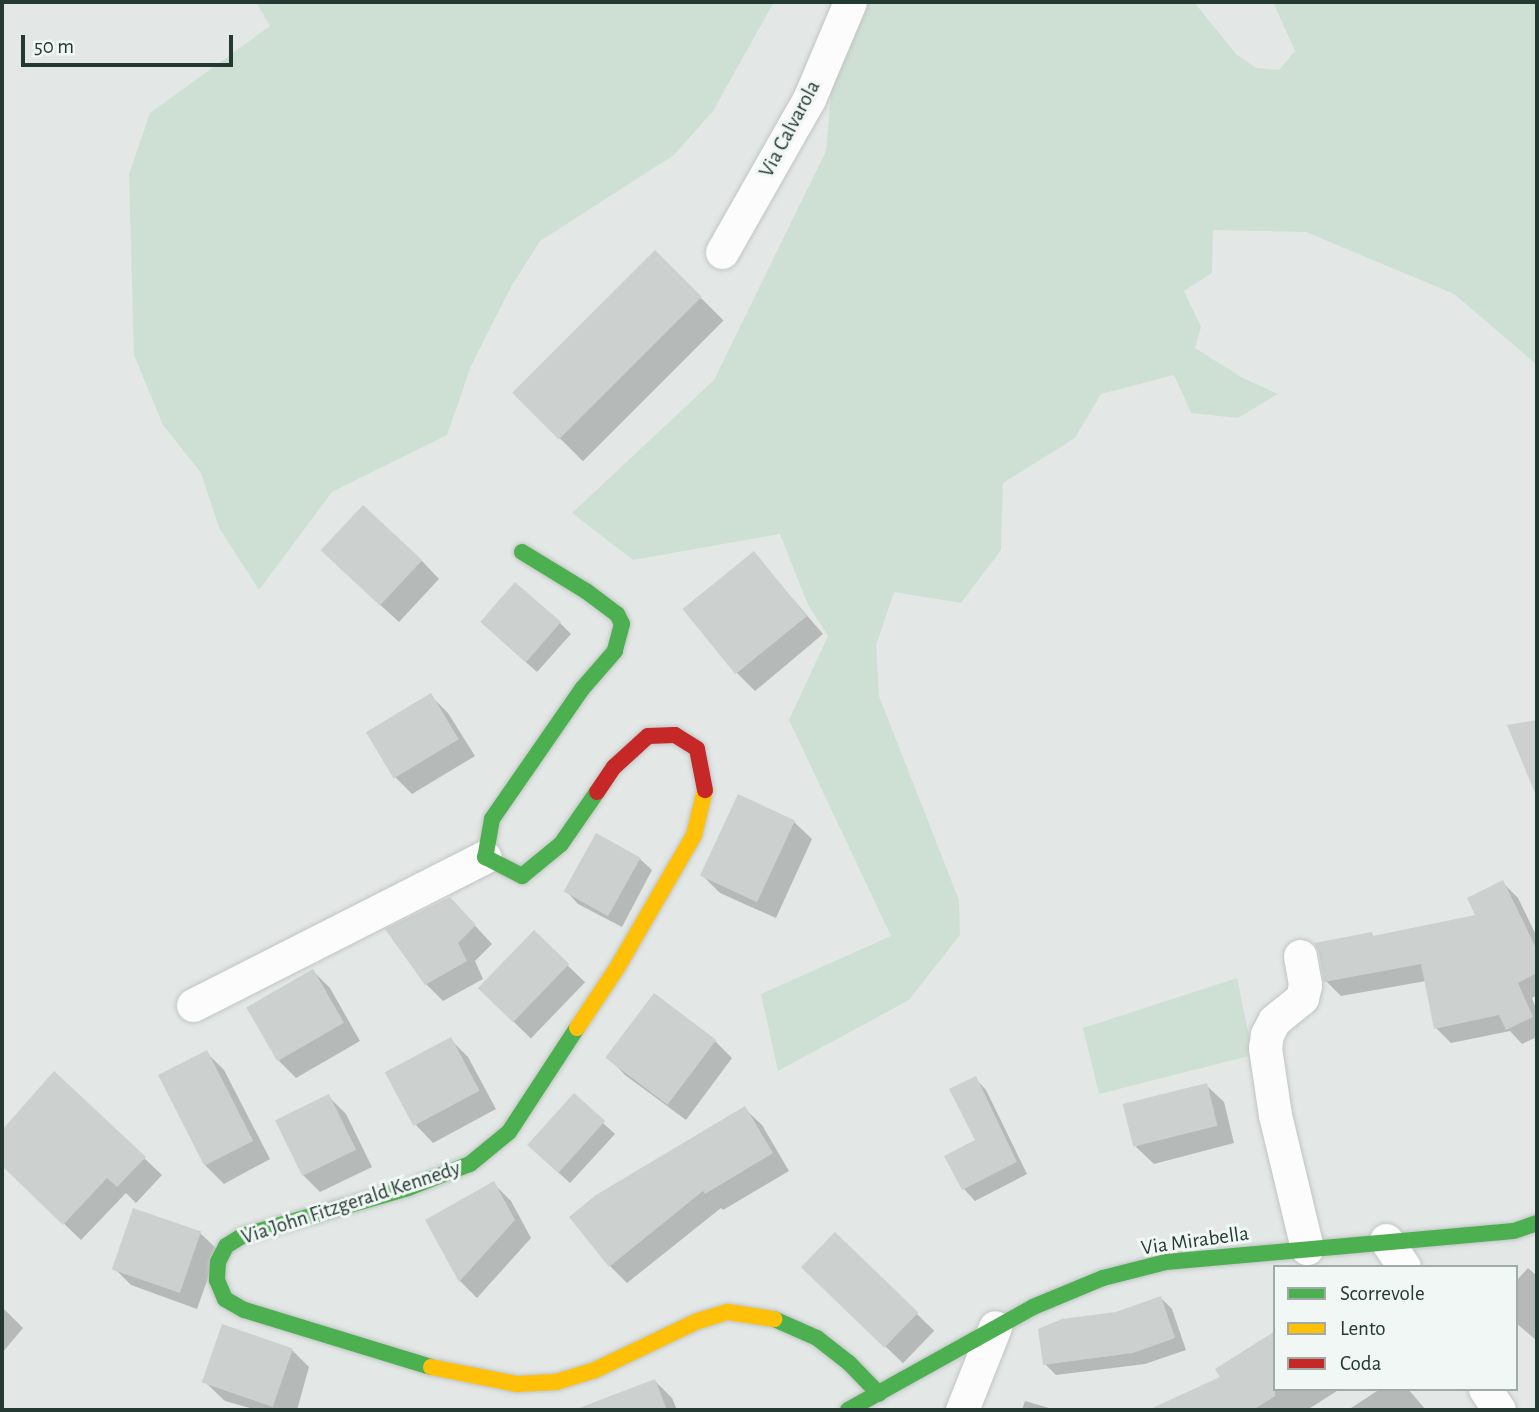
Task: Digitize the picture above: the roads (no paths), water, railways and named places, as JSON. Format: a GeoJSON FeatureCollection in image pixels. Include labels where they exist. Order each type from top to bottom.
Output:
{"type":"FeatureCollection","features":[{"type":"Feature","properties":{"kind":"street","name":"Via Calvarola"},"geometry":{"type":"LineString","coordinates":[[722,252],[809,99],[850,2]]}},
{"type":"Feature","properties":{"kind":"street"},"geometry":{"type":"LineString","coordinates":[[193,1005],[485,857],[492,819],[582,689],[615,651],[622,624],[617,614],[586,591],[522,552]]}},
{"type":"Feature","properties":{"kind":"street","name":"Via John Fitzgerald Kennedy"},"geometry":{"type":"LineString","coordinates":[[485,857],[522,876],[561,844],[614,766],[648,736],[675,735],[697,749],[705,790],[694,835],[617,968],[509,1132],[470,1164],[408,1188],[242,1236],[226,1246],[218,1262],[217,1280],[225,1299],[244,1310],[384,1355],[463,1375],[517,1384],[556,1382],[593,1371],[708,1318],[728,1312],[762,1315],[817,1338],[849,1363],[879,1394]]}},
{"type":"Feature","properties":{"kind":"street"},"geometry":{"type":"LineString","coordinates":[[1300,956],[1305,985],[1303,998],[1274,1021],[1267,1034],[1265,1048],[1275,1115],[1307,1248]]}},
{"type":"Feature","properties":{"kind":"street","name":"Via Mirabella"},"geometry":{"type":"LineString","coordinates":[[848,1410],[1033,1307],[1103,1278],[1153,1265],[1307,1248],[1395,1254],[1514,1231],[1537,1223]]}},
{"type":"Feature","properties":{"kind":"street"},"geometry":{"type":"LineString","coordinates":[[962,1410],[995,1327]]}},
{"type":"Feature","properties":{"kind":"street"},"geometry":{"type":"LineString","coordinates":[[1486,1391],[1499,1410]]}}]}
